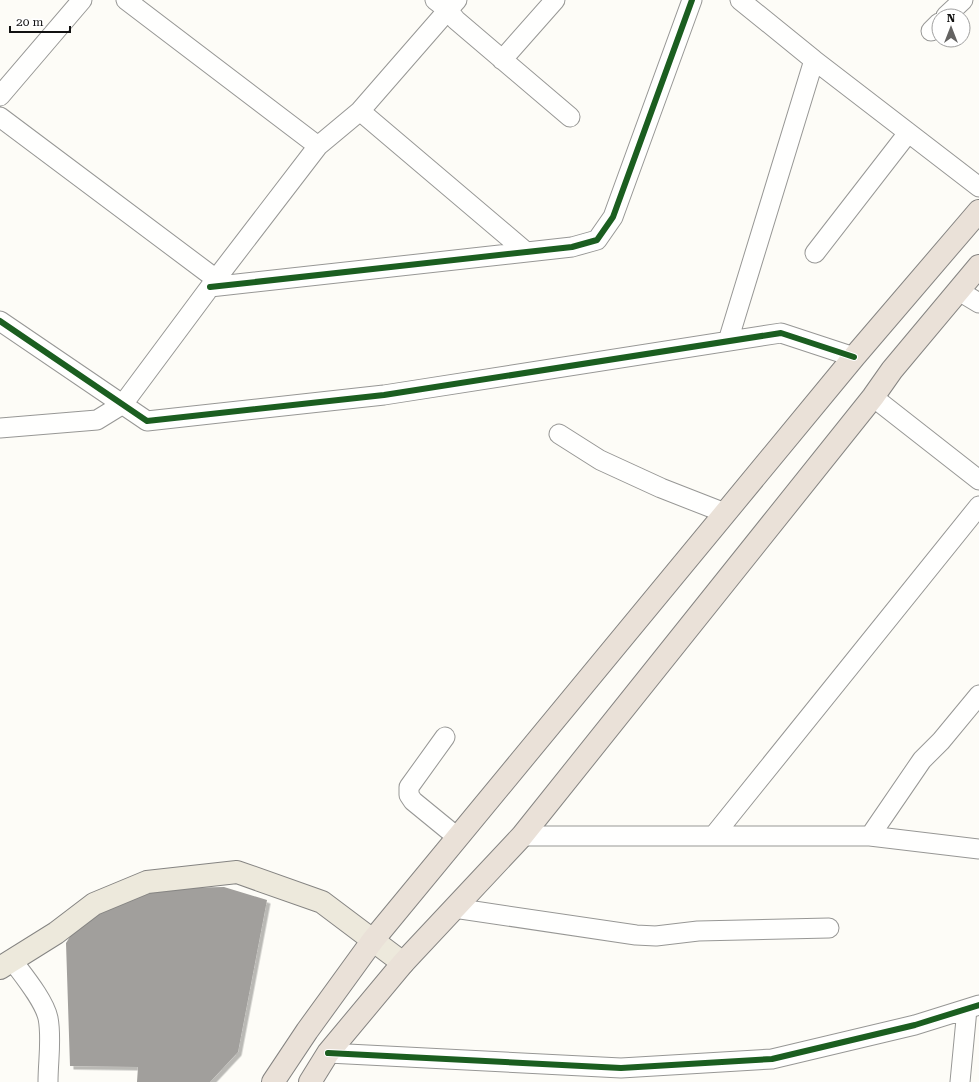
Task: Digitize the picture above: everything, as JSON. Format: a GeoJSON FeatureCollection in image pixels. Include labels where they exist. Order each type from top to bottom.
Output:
{"type":"FeatureCollection","features":[{"type":"Feature","properties":{"kind":"highway"},"geometry":{"type":"LineString","coordinates":[[273,1082],[307,1031],[373,940],[854,357],[979,210]]}},
{"type":"Feature","properties":{"kind":"highway"},"geometry":{"type":"LineString","coordinates":[[310,1082],[328,1053],[403,963],[522,836],[892,370],[979,266]]}},
{"type":"Feature","properties":{"kind":"main road"},"geometry":{"type":"LineString","coordinates":[[6,964],[56,933],[94,904],[146,882],[237,872],[322,902],[403,963]]}},
{"type":"Feature","properties":{"kind":"street"},"geometry":{"type":"LineString","coordinates":[[0,96],[82,0]]}},
{"type":"Feature","properties":{"kind":"street"},"geometry":{"type":"LineString","coordinates":[[126,0],[318,146]]}},
{"type":"Feature","properties":{"kind":"street"},"geometry":{"type":"LineString","coordinates":[[502,60],[555,0]]}},
{"type":"Feature","properties":{"kind":"street"},"geometry":{"type":"LineString","coordinates":[[0,117],[213,283],[572,247],[597,240],[613,217],[692,0]]}},
{"type":"Feature","properties":{"kind":"street"},"geometry":{"type":"LineString","coordinates":[[740,0],[814,60],[979,187]]}},
{"type":"Feature","properties":{"kind":"street"},"geometry":{"type":"LineString","coordinates":[[954,8],[963,0]]}},
{"type":"Feature","properties":{"kind":"street"},"geometry":{"type":"LineString","coordinates":[[0,428],[97,420],[123,404],[318,146],[360,111],[447,3],[456,20],[570,117]]}},
{"type":"Feature","properties":{"kind":"street"},"geometry":{"type":"LineString","coordinates":[[728,341],[814,60]]}},
{"type":"Feature","properties":{"kind":"street"},"geometry":{"type":"LineString","coordinates":[[360,111],[525,251]]}},
{"type":"Feature","properties":{"kind":"street"},"geometry":{"type":"LineString","coordinates":[[815,253],[908,133]]}},
{"type":"Feature","properties":{"kind":"street"},"geometry":{"type":"LineString","coordinates":[[959,291],[979,303]]}},
{"type":"Feature","properties":{"kind":"street"},"geometry":{"type":"LineString","coordinates":[[0,320],[147,421],[384,395],[781,333],[854,357]]}},
{"type":"Feature","properties":{"kind":"street"},"geometry":{"type":"LineString","coordinates":[[872,397],[979,480]]}},
{"type":"Feature","properties":{"kind":"street"},"geometry":{"type":"LineString","coordinates":[[559,434],[600,460],[661,488],[725,513]]}},
{"type":"Feature","properties":{"kind":"street"},"geometry":{"type":"LineString","coordinates":[[715,834],[979,506]]}},
{"type":"Feature","properties":{"kind":"street"},"geometry":{"type":"LineString","coordinates":[[870,836],[922,760],[941,741],[979,695]]}},
{"type":"Feature","properties":{"kind":"street"},"geometry":{"type":"LineString","coordinates":[[445,737],[410,787],[409,795],[413,802],[457,837]]}},
{"type":"Feature","properties":{"kind":"street"},"geometry":{"type":"LineString","coordinates":[[522,836],[715,834],[870,836],[979,849]]}},
{"type":"Feature","properties":{"kind":"street"},"geometry":{"type":"LineString","coordinates":[[454,908],[636,935],[656,936],[698,931],[830,928]]}},
{"type":"Feature","properties":{"kind":"street"},"geometry":{"type":"LineString","coordinates":[[6,964],[38,999],[48,1016],[50,1036],[48,1082]]}},
{"type":"Feature","properties":{"kind":"street"},"geometry":{"type":"LineString","coordinates":[[328,1053],[619,1075],[772,1059],[915,1025],[973,1007],[960,1082]]}},
{"type":"Feature","properties":{"kind":"building"},"geometry":{"type":"Polygon","coordinates":[[[224,887],[267,900],[238,1052],[210,1082],[137,1082],[138,1067],[70,1066],[66,943],[87,910],[136,889],[224,887]]]}},
{"type":"Feature","properties":{"kind":"cycle path"},"geometry":{"type":"LineString","coordinates":[[210,287],[572,247],[597,240],[613,217],[692,0]]}},
{"type":"Feature","properties":{"kind":"cycle path"},"geometry":{"type":"LineString","coordinates":[[0,321],[147,421],[384,395],[781,333],[854,357]]}},
{"type":"Feature","properties":{"kind":"cycle path"},"geometry":{"type":"LineString","coordinates":[[328,1053],[621,1068],[772,1059],[915,1025],[979,1005]]}}]}
